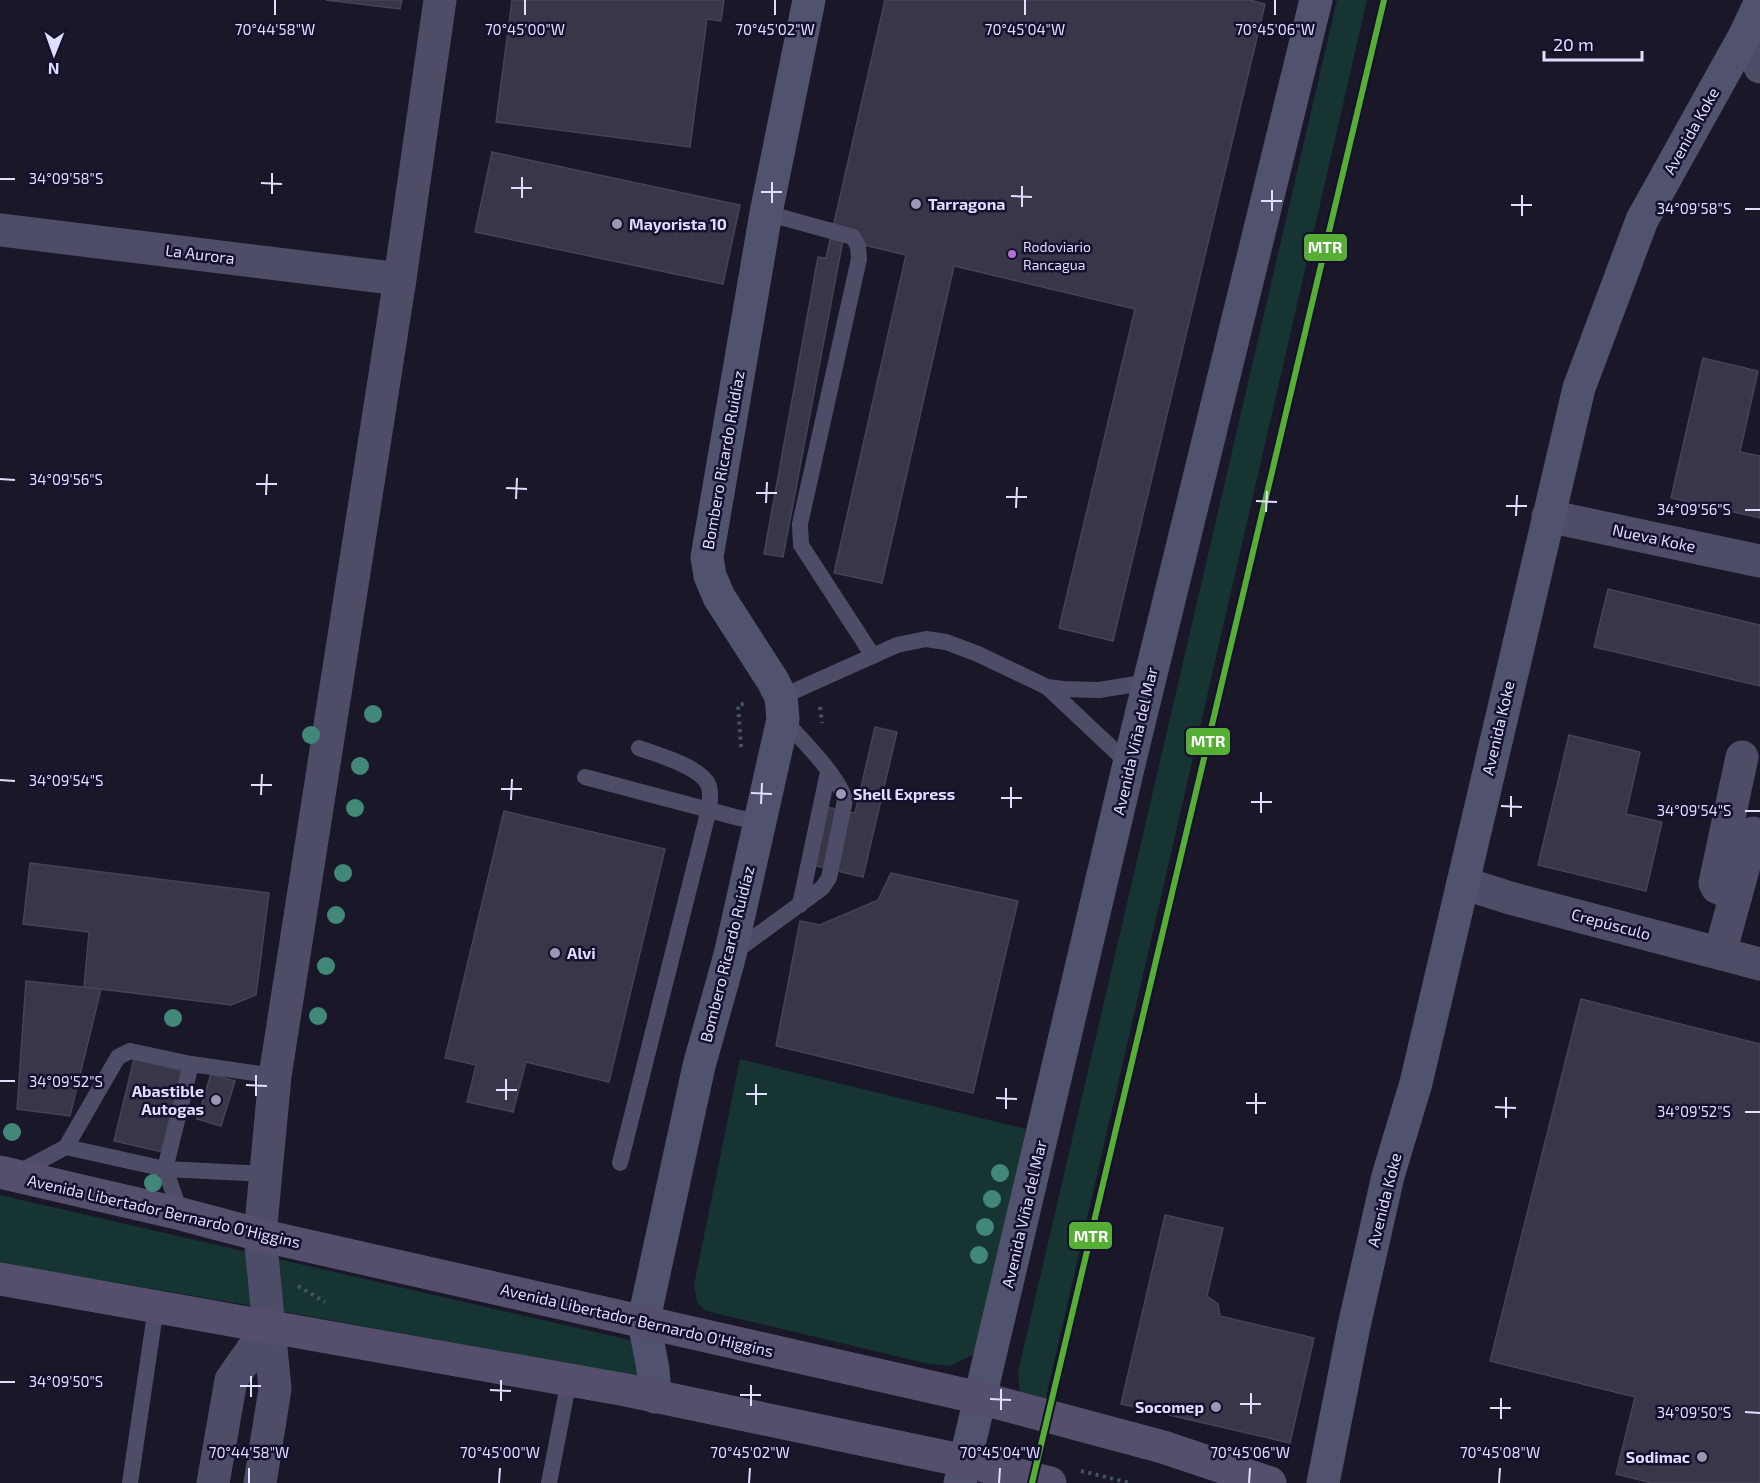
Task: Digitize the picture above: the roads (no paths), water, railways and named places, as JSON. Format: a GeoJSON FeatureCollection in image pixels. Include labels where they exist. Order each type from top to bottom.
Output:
{"type":"FeatureCollection","features":[{"type":"Feature","properties":{"kind":"main road","name":"Avenida Libertador Bernardo O'Higgins"},"geometry":{"type":"LineString","coordinates":[[7,1174],[181,1214],[260,1235],[980,1398],[1163,1447],[1270,1483]]}},
{"type":"Feature","properties":{"kind":"main road"},"geometry":{"type":"LineString","coordinates":[[0,1279],[569,1380],[655,1397],[963,1472],[1050,1483]]}},
{"type":"Feature","properties":{"kind":"street"},"geometry":{"type":"LineString","coordinates":[[260,1483],[275,1389],[260,1235],[275,1076],[400,279],[440,0]]}},
{"type":"Feature","properties":{"kind":"street","name":"Bombero Ricardo Ruidíaz"},"geometry":{"type":"LineString","coordinates":[[644,1322],[699,1066],[730,956],[782,708],[773,681],[719,597],[710,576],[707,557],[766,213],[809,0]]}},
{"type":"Feature","properties":{"kind":"street","name":"Avenida Viña del Mar"},"geometry":{"type":"LineString","coordinates":[[963,1472],[1129,764],[1316,0]]}},
{"type":"Feature","properties":{"kind":"street","name":"Avenida Koke"},"geometry":{"type":"LineString","coordinates":[[1323,1483],[1354,1326],[1388,1176],[1416,1083],[1579,388],[1642,220],[1745,35],[1760,3]]}},
{"type":"Feature","properties":{"kind":"street"},"geometry":{"type":"LineString","coordinates":[[1745,35],[1760,67]]}},
{"type":"Feature","properties":{"kind":"street","name":"La Aurora"},"geometry":{"type":"LineString","coordinates":[[0,230],[400,279]]}},
{"type":"Feature","properties":{"kind":"street","name":"Nueva Koke"},"geometry":{"type":"LineString","coordinates":[[1548,516],[1760,561]]}},
{"type":"Feature","properties":{"kind":"street"},"geometry":{"type":"LineString","coordinates":[[1736,896],[1717,887],[1715,883],[1742,757]]}},
{"type":"Feature","properties":{"kind":"street"},"geometry":{"type":"LineString","coordinates":[[1720,953],[1753,832]]}},
{"type":"Feature","properties":{"kind":"street","name":"Crepúsculo"},"geometry":{"type":"LineString","coordinates":[[1463,883],[1510,898],[1760,964]]}},
{"type":"Feature","properties":{"kind":"street"},"geometry":{"type":"LineString","coordinates":[[644,1322],[653,1369],[655,1397]]}},
{"type":"Feature","properties":{"kind":"street"},"geometry":{"type":"LineString","coordinates":[[213,1483],[231,1380],[269,1326]]}},
{"type":"Feature","properties":{"kind":"lane"},"geometry":{"type":"LineString","coordinates":[[766,213],[853,237],[858,246],[859,259],[800,524],[801,545],[873,656]]}},
{"type":"Feature","properties":{"kind":"lane"},"geometry":{"type":"LineString","coordinates":[[730,956],[822,888],[829,878],[845,800],[843,792],[782,708],[815,684],[873,656],[897,645],[926,639],[946,642],[978,654],[1047,687],[1129,764]]}},
{"type":"Feature","properties":{"kind":"lane"},"geometry":{"type":"LineString","coordinates":[[1047,687],[1089,690],[1149,682]]}},
{"type":"Feature","properties":{"kind":"lane"},"geometry":{"type":"LineString","coordinates":[[620,1163],[709,809],[710,789],[706,779],[696,771],[639,748]]}},
{"type":"Feature","properties":{"kind":"lane"},"geometry":{"type":"LineString","coordinates":[[800,905],[828,772]]}},
{"type":"Feature","properties":{"kind":"lane"},"geometry":{"type":"LineString","coordinates":[[585,777],[760,821]]}},
{"type":"Feature","properties":{"kind":"lane"},"geometry":{"type":"LineString","coordinates":[[7,1174],[66,1147],[118,1057],[130,1051],[191,1064],[275,1076]]}},
{"type":"Feature","properties":{"kind":"lane"},"geometry":{"type":"LineString","coordinates":[[181,1214],[165,1169],[191,1064]]}},
{"type":"Feature","properties":{"kind":"lane"},"geometry":{"type":"LineString","coordinates":[[66,1147],[165,1169],[267,1174]]}},
{"type":"Feature","properties":{"kind":"lane"},"geometry":{"type":"LineString","coordinates":[[130,1483],[156,1307]]}},
{"type":"Feature","properties":{"kind":"lane"},"geometry":{"type":"LineString","coordinates":[[549,1483],[569,1380]]}},
{"type":"Feature","properties":{"kind":"place","name":"Tarragona"},"geometry":{"type":"Point","coordinates":[916,204]}},
{"type":"Feature","properties":{"kind":"place","name":"Mayorista 10"},"geometry":{"type":"Point","coordinates":[617,224]}},
{"type":"Feature","properties":{"kind":"place","name":"Rodoviario Rancagua"},"geometry":{"type":"Point","coordinates":[1012,254]}},
{"type":"Feature","properties":{"kind":"place","name":"Shell Express"},"geometry":{"type":"Point","coordinates":[841,794]}},
{"type":"Feature","properties":{"kind":"place","name":"Alvi"},"geometry":{"type":"Point","coordinates":[555,953]}},
{"type":"Feature","properties":{"kind":"place","name":"Abastible Autogas"},"geometry":{"type":"Point","coordinates":[216,1100]}},
{"type":"Feature","properties":{"kind":"place","name":"Socomep"},"geometry":{"type":"Point","coordinates":[1216,1407]}},
{"type":"Feature","properties":{"kind":"place","name":"Sodimac"},"geometry":{"type":"Point","coordinates":[1702,1457]}}]}
